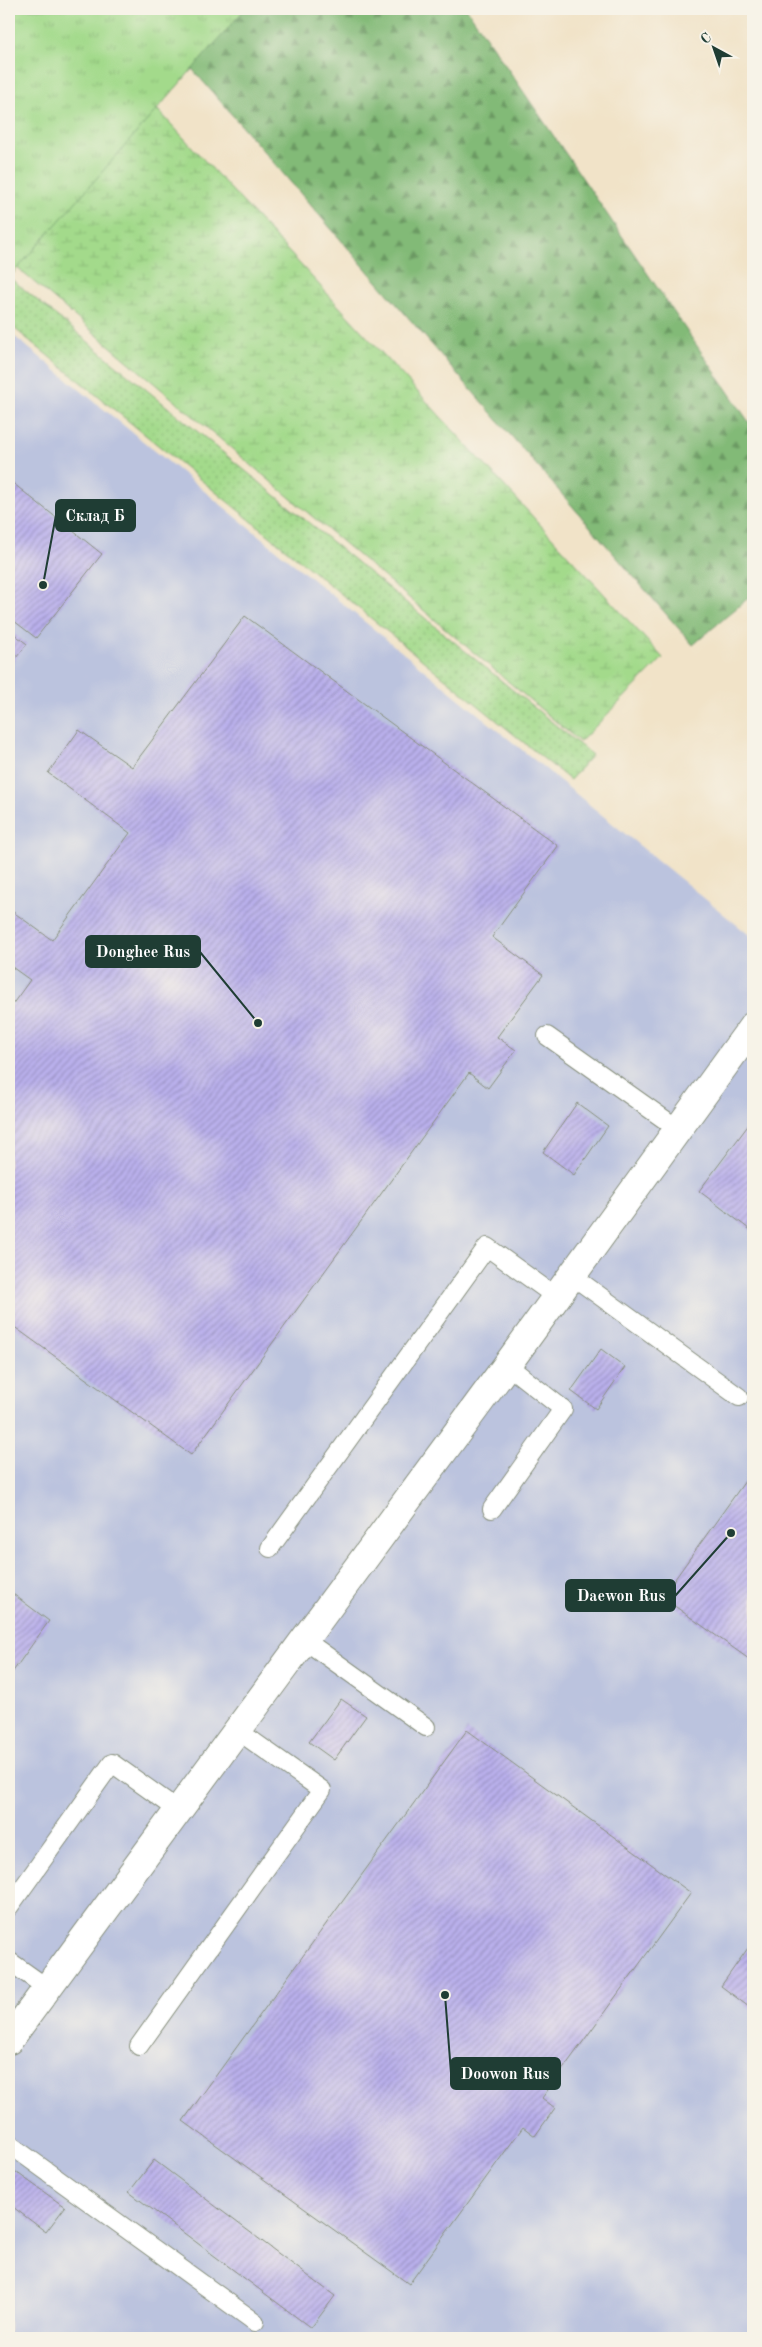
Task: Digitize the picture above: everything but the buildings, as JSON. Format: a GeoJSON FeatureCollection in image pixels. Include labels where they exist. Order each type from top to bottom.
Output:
{"type":"FeatureCollection","features":[{"type":"Feature","properties":{"kind":"street"},"geometry":{"type":"LineString","coordinates":[[9,2040],[753,1026]]}},
{"type":"Feature","properties":{"kind":"lane"},"geometry":{"type":"LineString","coordinates":[[547,1036],[678,1129]]}},
{"type":"Feature","properties":{"kind":"lane"},"geometry":{"type":"LineString","coordinates":[[270,1548],[487,1247],[555,1296]]}},
{"type":"Feature","properties":{"kind":"lane"},"geometry":{"type":"LineString","coordinates":[[571,1275],[739,1397]]}},
{"type":"Feature","properties":{"kind":"lane"},"geometry":{"type":"LineString","coordinates":[[492,1509],[563,1409],[506,1365]]}},
{"type":"Feature","properties":{"kind":"lane"},"geometry":{"type":"LineString","coordinates":[[303,1640],[426,1727]]}},
{"type":"Feature","properties":{"kind":"lane"},"geometry":{"type":"LineString","coordinates":[[139,2046],[322,1790],[237,1730]]}},
{"type":"Feature","properties":{"kind":"lane"},"geometry":{"type":"LineString","coordinates":[[9,1907],[112,1763],[178,1810]]}},
{"type":"Feature","properties":{"kind":"lane"},"geometry":{"type":"LineString","coordinates":[[9,1961],[47,1988]]}},
{"type":"Feature","properties":{"kind":"lane"},"geometry":{"type":"LineString","coordinates":[[9,2144],[255,2322]]}},
{"type":"Feature","properties":{"kind":"shaded area"},"geometry":{"type":"Polygon","coordinates":[[[9,332],[753,938],[753,2338],[9,2338],[9,332]]]}},
{"type":"Feature","properties":{"kind":"green space"},"geometry":{"type":"Polygon","coordinates":[[[9,9],[245,9],[9,278],[9,9]]]}},
{"type":"Feature","properties":{"kind":"green space"},"geometry":{"type":"Polygon","coordinates":[[[140,9],[467,9],[753,428],[753,594],[693,645],[140,9]]]}},
{"type":"Feature","properties":{"kind":"green space"},"geometry":{"type":"Polygon","coordinates":[[[111,59],[663,658],[580,742],[9,261],[111,59]]]}},
{"type":"Feature","properties":{"kind":"green space"},"geometry":{"type":"Polygon","coordinates":[[[9,277],[592,755],[570,780],[9,324],[9,277]]]}},
{"type":"Feature","properties":{"kind":"place","name":"Склад Б"},"geometry":{"type":"Point","coordinates":[43,585]}},
{"type":"Feature","properties":{"kind":"place","name":"Donghee Rus"},"geometry":{"type":"Point","coordinates":[258,1023]}},
{"type":"Feature","properties":{"kind":"place","name":"Daewon Rus"},"geometry":{"type":"Point","coordinates":[731,1533]}},
{"type":"Feature","properties":{"kind":"place","name":"Doowon Rus"},"geometry":{"type":"Point","coordinates":[445,1995]}}]}
